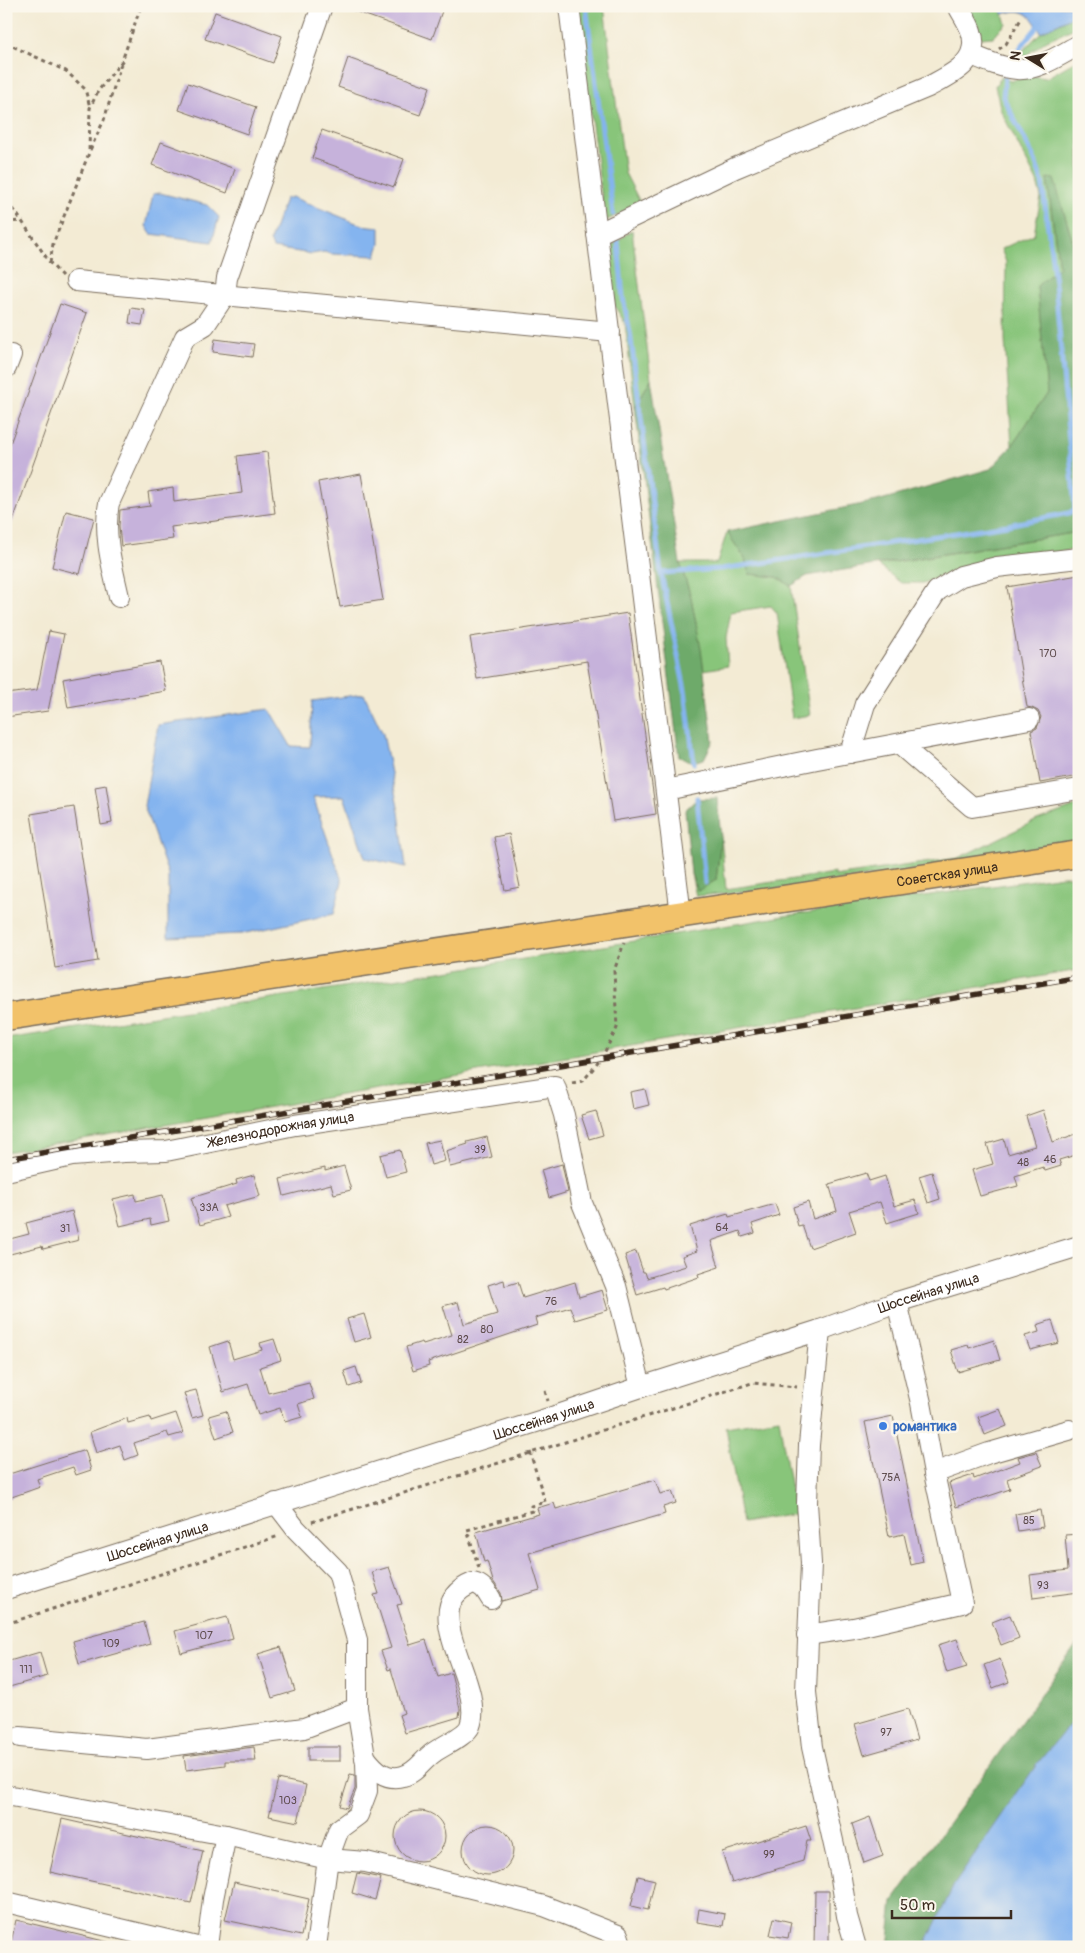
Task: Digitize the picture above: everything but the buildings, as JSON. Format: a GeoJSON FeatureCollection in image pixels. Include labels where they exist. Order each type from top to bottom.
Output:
{"type":"FeatureCollection","features":[{"type":"Feature","properties":{"kind":"main road","name":"Советская улица"},"geometry":{"type":"LineString","coordinates":[[6,1017],[1079,854]]}},
{"type":"Feature","properties":{"kind":"street"},"geometry":{"type":"LineString","coordinates":[[119,597],[110,555],[106,518],[109,503],[185,337],[205,325],[225,295],[227,278],[322,6]]}},
{"type":"Feature","properties":{"kind":"street"},"geometry":{"type":"LineString","coordinates":[[569,6],[681,915]]}},
{"type":"Feature","properties":{"kind":"street"},"geometry":{"type":"LineString","coordinates":[[958,6],[971,31],[979,58]]}},
{"type":"Feature","properties":{"kind":"street"},"geometry":{"type":"LineString","coordinates":[[597,234],[735,168],[928,87],[979,58],[1018,70],[1039,66],[1079,45]]}},
{"type":"Feature","properties":{"kind":"street"},"geometry":{"type":"LineString","coordinates":[[76,281],[610,332]]}},
{"type":"Feature","properties":{"kind":"street"},"geometry":{"type":"LineString","coordinates":[[850,753],[865,704],[937,591],[961,576],[997,568],[1079,558]]}},
{"type":"Feature","properties":{"kind":"street"},"geometry":{"type":"LineString","coordinates":[[666,790],[1029,719]]}},
{"type":"Feature","properties":{"kind":"street"},"geometry":{"type":"LineString","coordinates":[[899,744],[972,808],[1079,789]]}},
{"type":"Feature","properties":{"kind":"street"},"geometry":{"type":"LineString","coordinates":[[555,1086],[564,1115],[582,1203],[616,1286],[641,1387]]}},
{"type":"Feature","properties":{"kind":"street","name":"Железнодорожная улица"},"geometry":{"type":"LineString","coordinates":[[6,1171],[72,1156],[166,1151],[295,1125],[555,1086]]}},
{"type":"Feature","properties":{"kind":"street","name":"Шоссейная улица"},"geometry":{"type":"LineString","coordinates":[[6,1589],[552,1417],[820,1330],[897,1302],[1079,1246]]}},
{"type":"Feature","properties":{"kind":"street"},"geometry":{"type":"LineString","coordinates":[[808,1635],[854,1628],[962,1603],[921,1403],[897,1302]]}},
{"type":"Feature","properties":{"kind":"street"},"geometry":{"type":"LineString","coordinates":[[820,1330],[809,1445],[807,1503],[811,1563],[806,1692],[812,1748],[840,1872],[847,1916],[856,1947]]}},
{"type":"Feature","properties":{"kind":"street"},"geometry":{"type":"LineString","coordinates":[[934,1473],[990,1452],[1069,1430]]}},
{"type":"Feature","properties":{"kind":"street"},"geometry":{"type":"LineString","coordinates":[[276,1503],[296,1529],[338,1572],[357,1640],[357,1708],[366,1757],[367,1792],[358,1815],[339,1829],[328,1859],[316,1947]]}},
{"type":"Feature","properties":{"kind":"street"},"geometry":{"type":"LineString","coordinates":[[366,1757],[374,1769],[385,1776],[398,1778],[408,1775],[432,1754],[463,1734],[470,1726],[471,1708],[464,1671],[450,1633],[449,1606],[457,1593],[473,1583],[480,1585],[488,1594]]}},
{"type":"Feature","properties":{"kind":"street"},"geometry":{"type":"LineString","coordinates":[[20,1737],[147,1749],[304,1728],[357,1708]]}},
{"type":"Feature","properties":{"kind":"street"},"geometry":{"type":"LineString","coordinates":[[6,1794],[226,1835],[328,1859],[366,1862],[544,1906],[618,1935],[622,1947]]}},
{"type":"Feature","properties":{"kind":"street"},"geometry":{"type":"LineString","coordinates":[[207,1947],[212,1899],[226,1835]]}},
{"type":"Feature","properties":{"kind":"street"},"geometry":{"type":"LineString","coordinates":[[6,1902],[197,1947]]}},
{"type":"Feature","properties":{"kind":"path"},"geometry":{"type":"LineString","coordinates":[[50,263],[53,244],[88,153],[104,120],[141,6]]}},
{"type":"Feature","properties":{"kind":"path"},"geometry":{"type":"LineString","coordinates":[[979,58],[1006,44],[1021,19]]}},
{"type":"Feature","properties":{"kind":"path"},"geometry":{"type":"LineString","coordinates":[[6,43],[66,71],[85,88],[90,108],[88,153]]}},
{"type":"Feature","properties":{"kind":"path"},"geometry":{"type":"LineString","coordinates":[[90,108],[98,92],[122,61]]}},
{"type":"Feature","properties":{"kind":"path"},"geometry":{"type":"LineString","coordinates":[[6,204],[15,211],[60,275],[76,281]]}},
{"type":"Feature","properties":{"kind":"path"},"geometry":{"type":"LineString","coordinates":[[6,222],[22,221]]}},
{"type":"Feature","properties":{"kind":"path"},"geometry":{"type":"LineString","coordinates":[[555,1086],[583,1081],[601,1059],[617,1028],[614,971],[629,923]]}},
{"type":"Feature","properties":{"kind":"path"},"geometry":{"type":"LineString","coordinates":[[6,1624],[276,1537],[308,1523],[752,1383],[816,1387]]}},
{"type":"Feature","properties":{"kind":"path"},"geometry":{"type":"LineString","coordinates":[[488,1594],[468,1530],[532,1511],[531,1506],[545,1504],[530,1452]]}},
{"type":"Feature","properties":{"kind":"green space"},"geometry":{"type":"Polygon","coordinates":[[[576,6],[604,6],[625,173],[641,204],[605,221],[576,6]]]}},
{"type":"Feature","properties":{"kind":"green space"},"geometry":{"type":"Polygon","coordinates":[[[966,6],[998,6],[1006,24],[993,37],[981,38],[966,6]]]}},
{"type":"Feature","properties":{"kind":"green space"},"geometry":{"type":"Polygon","coordinates":[[[1079,13],[1079,26],[1047,40],[1024,57],[1016,58],[1041,32],[1079,13]]]}},
{"type":"Feature","properties":{"kind":"green space"},"geometry":{"type":"Polygon","coordinates":[[[1079,59],[1079,299],[1074,246],[1054,180],[1047,179],[1059,267],[1037,286],[1047,393],[1012,446],[1005,340],[1006,262],[1001,249],[1034,234],[1041,197],[1037,182],[1001,111],[995,86],[1001,77],[1011,81],[1027,75],[1046,78],[1079,59]]]}},
{"type":"Feature","properties":{"kind":"green space"},"geometry":{"type":"Polygon","coordinates":[[[1047,178],[1054,179],[1074,246],[1079,299],[1079,532],[807,576],[791,586],[777,577],[749,574],[745,559],[727,532],[877,501],[990,469],[1012,446],[1047,393],[1037,286],[1059,267],[1047,178]]]}},
{"type":"Feature","properties":{"kind":"green space"},"geometry":{"type":"Polygon","coordinates":[[[632,230],[651,379],[635,407],[625,323],[615,307],[607,249],[632,230]]]}},
{"type":"Feature","properties":{"kind":"green space"},"geometry":{"type":"Polygon","coordinates":[[[651,379],[680,563],[691,597],[701,649],[713,741],[704,759],[693,762],[679,757],[635,407],[651,379]]]}},
{"type":"Feature","properties":{"kind":"green space"},"geometry":{"type":"Polygon","coordinates":[[[727,532],[745,559],[749,574],[777,577],[791,586],[810,715],[792,718],[777,613],[771,606],[731,612],[726,638],[728,666],[704,670],[691,597],[680,563],[717,563],[727,532]]]}},
{"type":"Feature","properties":{"kind":"green space"},"geometry":{"type":"Polygon","coordinates":[[[1079,532],[1079,549],[968,566],[923,583],[901,583],[878,565],[1079,532]]]}},
{"type":"Feature","properties":{"kind":"green space"},"geometry":{"type":"Polygon","coordinates":[[[717,798],[721,837],[716,880],[698,891],[691,874],[685,810],[697,799],[717,798]]]}},
{"type":"Feature","properties":{"kind":"green space"},"geometry":{"type":"Polygon","coordinates":[[[1079,805],[1079,846],[791,888],[696,896],[691,874],[698,890],[716,880],[721,837],[726,889],[834,873],[834,876],[958,858],[1037,820],[1079,805]]]}},
{"type":"Feature","properties":{"kind":"green space"},"geometry":{"type":"Polygon","coordinates":[[[1063,876],[1079,876],[1079,970],[6,1152],[6,1039],[543,956],[784,916],[1063,876]]]}},
{"type":"Feature","properties":{"kind":"green space"},"geometry":{"type":"Polygon","coordinates":[[[779,1418],[795,1514],[742,1523],[726,1427],[779,1418]]]}},
{"type":"Feature","properties":{"kind":"green space"},"geometry":{"type":"Polygon","coordinates":[[[1079,1641],[1079,1731],[943,1947],[888,1947],[893,1901],[1079,1641]]]}},
{"type":"Feature","properties":{"kind":"water"},"geometry":{"type":"Polygon","coordinates":[[[998,6],[1079,6],[1079,13],[1041,32],[1034,21],[1026,14],[1017,11],[1003,14],[998,6]]]}},
{"type":"Feature","properties":{"kind":"water"},"geometry":{"type":"Polygon","coordinates":[[[160,193],[207,205],[219,217],[212,242],[151,234],[146,226],[153,194],[160,193]]]}},
{"type":"Feature","properties":{"kind":"water"},"geometry":{"type":"Polygon","coordinates":[[[292,197],[361,225],[380,227],[380,244],[376,256],[324,252],[312,254],[273,248],[270,241],[285,199],[292,197]]]}},
{"type":"Feature","properties":{"kind":"water"},"geometry":{"type":"Polygon","coordinates":[[[364,694],[383,734],[399,812],[406,867],[365,858],[344,796],[313,797],[342,881],[334,914],[241,934],[168,937],[168,874],[144,806],[158,725],[269,709],[291,746],[310,747],[312,701],[364,694]]]}},
{"type":"Feature","properties":{"kind":"water"},"geometry":{"type":"Polygon","coordinates":[[[1079,1713],[1079,1947],[924,1947],[954,1885],[1037,1764],[1079,1713]]]}},
{"type":"Feature","properties":{"kind":"waterway"},"geometry":{"type":"LineString","coordinates":[[586,6],[613,214]]}},
{"type":"Feature","properties":{"kind":"waterway"},"geometry":{"type":"LineString","coordinates":[[1013,57],[1038,26]]}},
{"type":"Feature","properties":{"kind":"waterway"},"geometry":{"type":"LineString","coordinates":[[661,573],[721,569],[788,559],[1007,525],[1069,513],[1075,509],[1055,283],[1042,181],[1034,158],[1003,97],[1005,78]]}},
{"type":"Feature","properties":{"kind":"waterway"},"geometry":{"type":"LineString","coordinates":[[618,242],[623,298],[630,332],[661,573],[685,690],[694,763]]}},
{"type":"Feature","properties":{"kind":"waterway"},"geometry":{"type":"LineString","coordinates":[[697,798],[705,883]]}},
{"type":"Feature","properties":{"kind":"railway"},"geometry":{"type":"LineString","coordinates":[[6,1159],[1079,977]]}},
{"type":"Feature","properties":{"kind":"place","name":"романтика"},"geometry":{"type":"Point","coordinates":[883,1426]}}]}
